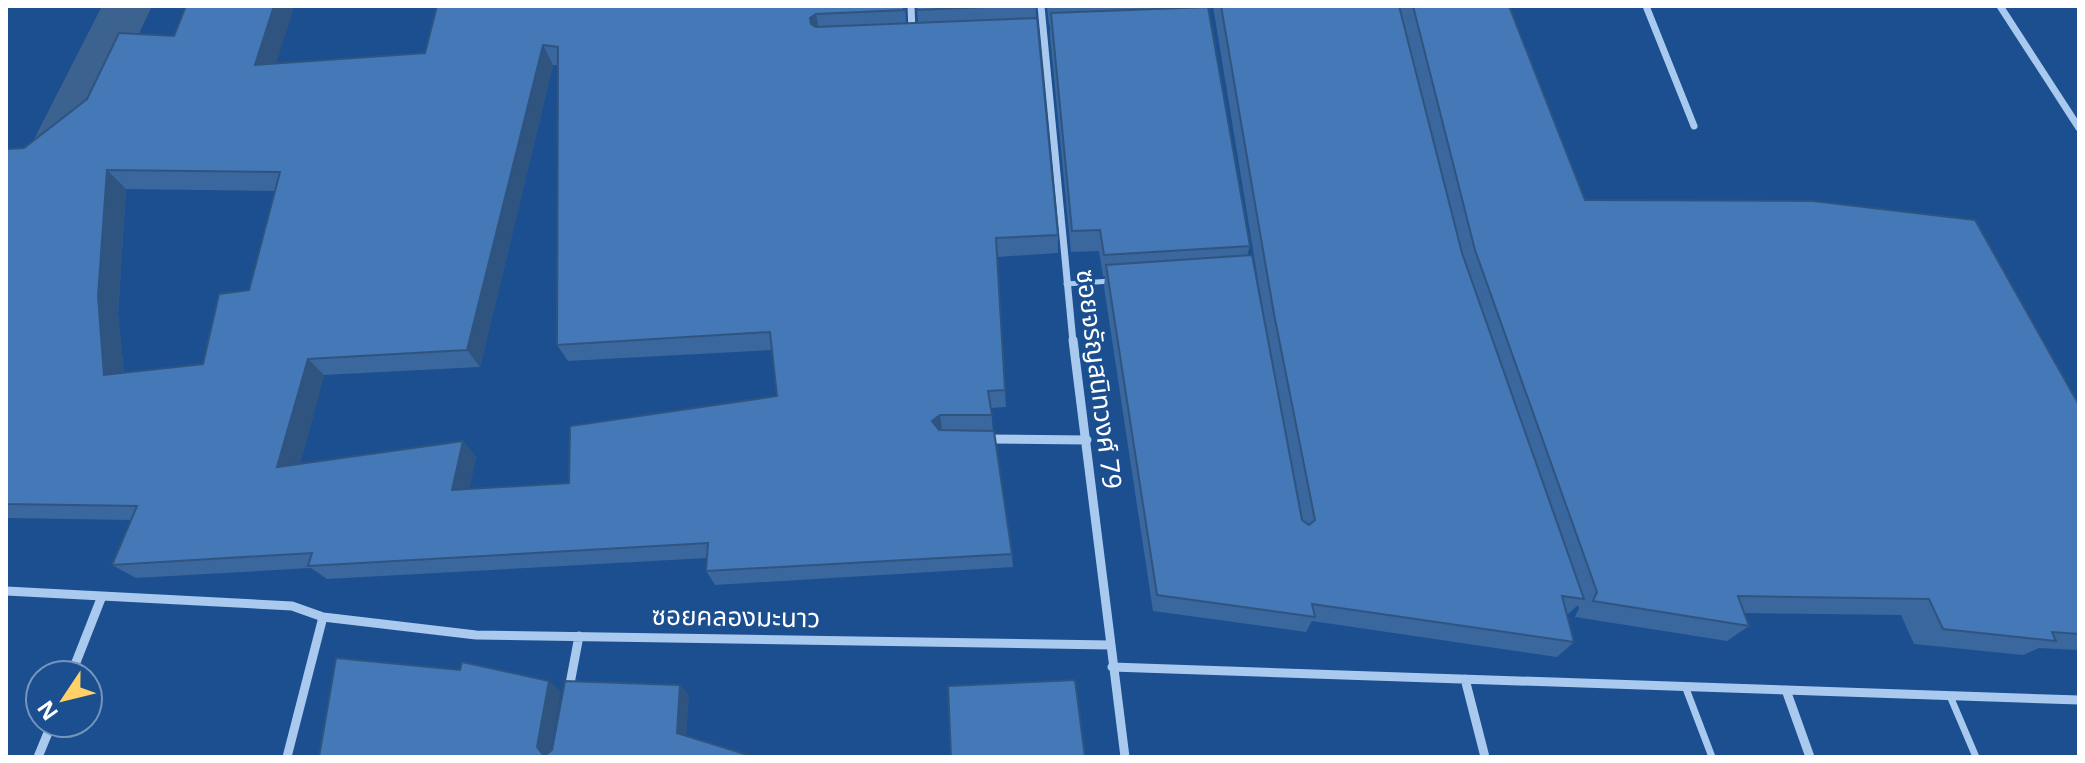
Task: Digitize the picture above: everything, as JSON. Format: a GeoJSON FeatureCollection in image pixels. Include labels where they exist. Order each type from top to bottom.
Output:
{"type":"FeatureCollection","features":[{"type":"Feature","properties":{"kind":"street"},"geometry":{"type":"LineString","coordinates":[[911,6],[913,36]]}},
{"type":"Feature","properties":{"kind":"street","name":"ซอยจรัญสนิทวงศ์ 79"},"geometry":{"type":"LineString","coordinates":[[1041,6],[1066,284],[1125,757]]}},
{"type":"Feature","properties":{"kind":"street"},"geometry":{"type":"LineString","coordinates":[[1646,6],[1694,126]]}},
{"type":"Feature","properties":{"kind":"street"},"geometry":{"type":"LineString","coordinates":[[2000,6],[2079,128]]}},
{"type":"Feature","properties":{"kind":"street"},"geometry":{"type":"LineString","coordinates":[[1029,32],[1044,31]]}},
{"type":"Feature","properties":{"kind":"street"},"geometry":{"type":"LineString","coordinates":[[897,37],[927,36]]}},
{"type":"Feature","properties":{"kind":"street"},"geometry":{"type":"LineString","coordinates":[[982,439],[1087,440]]}},
{"type":"Feature","properties":{"kind":"street","name":"ซอยคลองมะนาว"},"geometry":{"type":"LineString","coordinates":[[6,591],[292,606],[323,617],[476,635],[1110,645]]}},
{"type":"Feature","properties":{"kind":"street"},"geometry":{"type":"LineString","coordinates":[[77,659],[102,596]]}},
{"type":"Feature","properties":{"kind":"street"},"geometry":{"type":"LineString","coordinates":[[287,757],[323,617]]}},
{"type":"Feature","properties":{"kind":"street"},"geometry":{"type":"LineString","coordinates":[[568,696],[579,636]]}},
{"type":"Feature","properties":{"kind":"street"},"geometry":{"type":"LineString","coordinates":[[1112,667],[2079,700]]}},
{"type":"Feature","properties":{"kind":"street"},"geometry":{"type":"LineString","coordinates":[[1465,679],[1485,757]]}},
{"type":"Feature","properties":{"kind":"street"},"geometry":{"type":"LineString","coordinates":[[1786,690],[1810,757]]}},
{"type":"Feature","properties":{"kind":"lane"},"geometry":{"type":"LineString","coordinates":[[1044,31],[1059,31]]}},
{"type":"Feature","properties":{"kind":"lane"},"geometry":{"type":"LineString","coordinates":[[1066,284],[1128,280]]}},
{"type":"Feature","properties":{"kind":"lane"},"geometry":{"type":"LineString","coordinates":[[1685,686],[1712,757]]}},
{"type":"Feature","properties":{"kind":"lane"},"geometry":{"type":"LineString","coordinates":[[1950,696],[1976,757]]}},
{"type":"Feature","properties":{"kind":"building"},"geometry":{"type":"Polygon","coordinates":[[[186,6],[274,6],[255,65],[425,53],[437,6],[903,6],[904,10],[816,14],[810,18],[811,24],[816,27],[1037,18],[1058,235],[996,238],[1005,390],[988,391],[992,415],[940,415],[932,421],[939,430],[994,431],[1012,554],[706,571],[708,543],[308,566],[312,553],[112,565],[137,506],[6,504],[6,149],[24,148],[87,99],[119,33],[174,36],[186,6]],[[543,45],[467,350],[308,359],[277,467],[463,441],[452,490],[569,483],[570,426],[777,396],[770,332],[557,345],[558,47],[543,45]],[[107,170],[98,296],[104,375],[203,364],[219,294],[249,290],[280,172],[107,170]]]}},
{"type":"Feature","properties":{"kind":"building"},"geometry":{"type":"Polygon","coordinates":[[[917,6],[1007,6],[917,10],[917,6]]]}},
{"type":"Feature","properties":{"kind":"building"},"geometry":{"type":"Polygon","coordinates":[[[1221,6],[1399,6],[1462,253],[1584,599],[1562,596],[1574,642],[1312,604],[1315,617],[1157,595],[1106,265],[1252,255],[1302,520],[1309,525],[1315,520],[1274,314],[1221,6]]]}},
{"type":"Feature","properties":{"kind":"building"},"geometry":{"type":"Polygon","coordinates":[[[1413,6],[1509,6],[1585,200],[1813,201],[1975,220],[2079,405],[2079,634],[2052,632],[2056,641],[1943,629],[1929,599],[1738,596],[1749,626],[1593,601],[1597,592],[1475,250],[1413,6]]]}},
{"type":"Feature","properties":{"kind":"building"},"geometry":{"type":"Polygon","coordinates":[[[1208,7],[1250,246],[1104,255],[1100,230],[1072,231],[1051,13],[1208,7]]]}},
{"type":"Feature","properties":{"kind":"building"},"geometry":{"type":"Polygon","coordinates":[[[336,658],[460,670],[462,662],[549,681],[537,747],[544,756],[552,750],[565,681],[680,685],[677,733],[754,757],[319,757],[336,658]]]}},
{"type":"Feature","properties":{"kind":"building"},"geometry":{"type":"Polygon","coordinates":[[[1075,680],[1085,757],[951,757],[948,686],[1075,680]]]}},
{"type":"Feature","properties":{"kind":"waterway"},"geometry":{"type":"LineString","coordinates":[[6,252],[127,6]]}}]}
